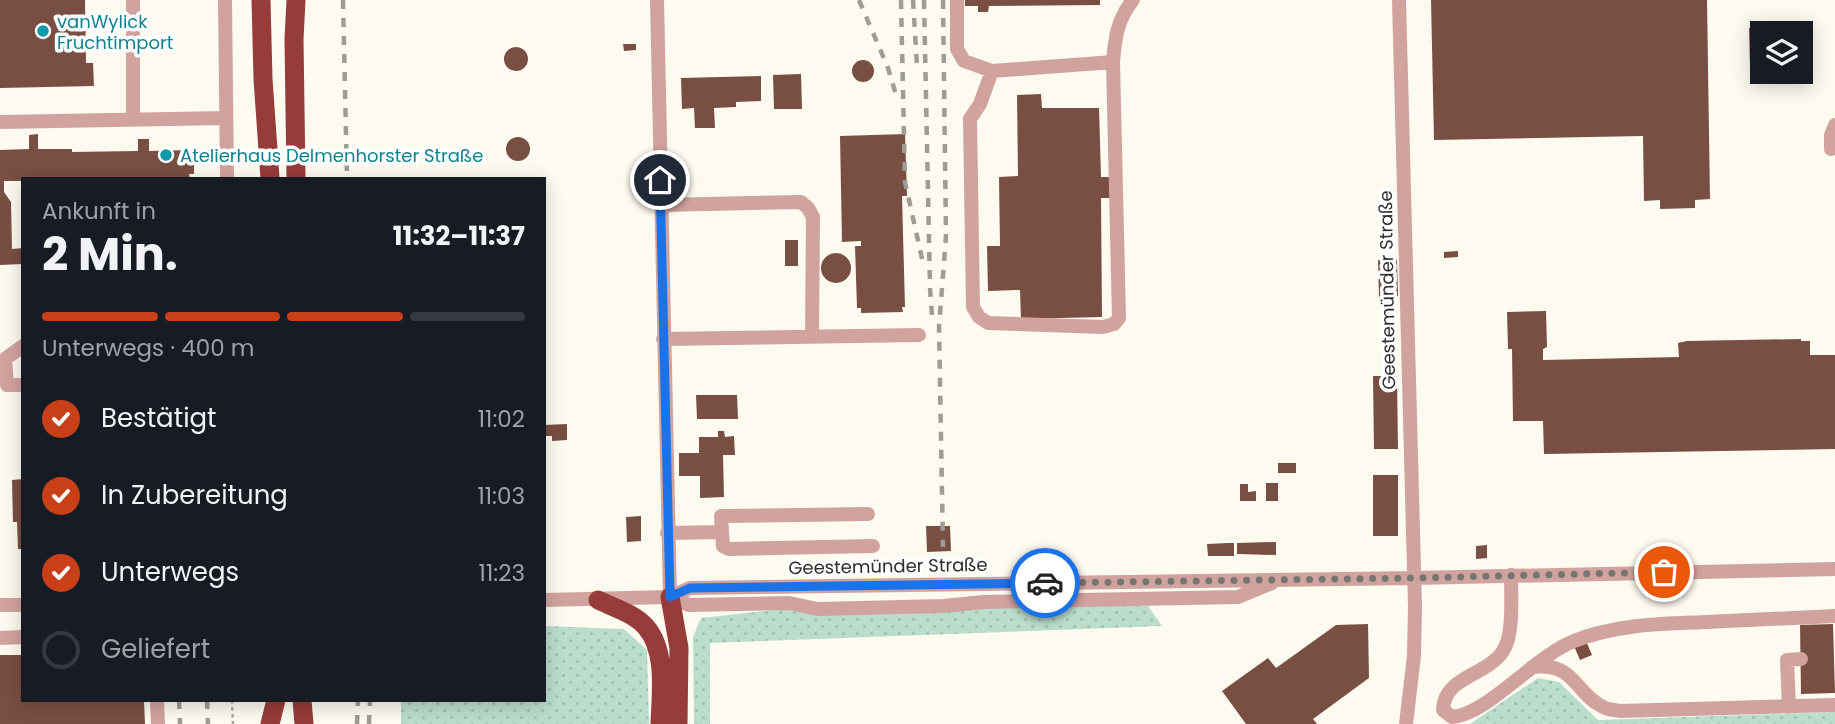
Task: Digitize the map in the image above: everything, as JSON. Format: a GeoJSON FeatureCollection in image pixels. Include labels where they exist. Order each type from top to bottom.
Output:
{"type":"FeatureCollection","features":[{"type":"Feature","properties":{"kind":"highway"},"geometry":{"type":"LineString","coordinates":[[261,0],[270,177]]}},
{"type":"Feature","properties":{"kind":"highway"},"geometry":{"type":"LineString","coordinates":[[296,0],[296,177]]}},
{"type":"Feature","properties":{"kind":"highway"},"geometry":{"type":"LineString","coordinates":[[660,724],[659,653],[670,597]]}},
{"type":"Feature","properties":{"kind":"highway"},"geometry":{"type":"LineString","coordinates":[[670,597],[678,648],[678,724]]}},
{"type":"Feature","properties":{"kind":"highway"},"geometry":{"type":"LineString","coordinates":[[598,600],[626,613],[646,627],[659,653]]}},
{"type":"Feature","properties":{"kind":"highway"},"geometry":{"type":"LineString","coordinates":[[270,724],[277,702]]}},
{"type":"Feature","properties":{"kind":"highway"},"geometry":{"type":"LineString","coordinates":[[278,702],[280,724]]}},
{"type":"Feature","properties":{"kind":"highway"},"geometry":{"type":"LineString","coordinates":[[301,702],[303,724]]}},
{"type":"Feature","properties":{"kind":"street"},"geometry":{"type":"LineString","coordinates":[[133,0],[133,120]]}},
{"type":"Feature","properties":{"kind":"street"},"geometry":{"type":"LineString","coordinates":[[225,0],[227,177]]}},
{"type":"Feature","properties":{"kind":"street"},"geometry":{"type":"LineString","coordinates":[[657,0],[670,597]]}},
{"type":"Feature","properties":{"kind":"street"},"geometry":{"type":"LineString","coordinates":[[957,0],[957,49],[964,61],[992,71],[1113,62]]}},
{"type":"Feature","properties":{"kind":"street"},"geometry":{"type":"LineString","coordinates":[[992,71],[980,104],[970,119],[974,307],[979,317],[988,323],[1103,327],[1114,324],[1119,317],[1113,62],[1116,28],[1133,0]]}},
{"type":"Feature","properties":{"kind":"street","name":"Geestemünder Straße"},"geometry":{"type":"LineString","coordinates":[[1399,0],[1414,578]]}},
{"type":"Feature","properties":{"kind":"street"},"geometry":{"type":"LineString","coordinates":[[0,122],[226,118]]}},
{"type":"Feature","properties":{"kind":"street"},"geometry":{"type":"LineString","coordinates":[[1831,149],[1831,135],[1835,125]]}},
{"type":"Feature","properties":{"kind":"street"},"geometry":{"type":"LineString","coordinates":[[660,205],[801,202],[808,208],[813,217],[812,336]]}},
{"type":"Feature","properties":{"kind":"street"},"geometry":{"type":"LineString","coordinates":[[663,339],[919,335]]}},
{"type":"Feature","properties":{"kind":"street"},"geometry":{"type":"LineString","coordinates":[[21,347],[5,359],[7,385],[21,385]]}},
{"type":"Feature","properties":{"kind":"street"},"geometry":{"type":"LineString","coordinates":[[868,514],[722,516],[723,546],[873,545]]}},
{"type":"Feature","properties":{"kind":"street"},"geometry":{"type":"LineString","coordinates":[[667,533],[722,532]]}},
{"type":"Feature","properties":{"kind":"street","name":"Geestemünder Straße"},"geometry":{"type":"LineString","coordinates":[[546,600],[670,597],[690,588],[1835,569]]}},
{"type":"Feature","properties":{"kind":"street"},"geometry":{"type":"LineString","coordinates":[[1511,575],[1509,631],[1503,652],[1482,670],[1452,688],[1444,698],[1443,710],[1452,717],[1463,716],[1478,708],[1556,650],[1574,641],[1634,625],[1835,615]]}},
{"type":"Feature","properties":{"kind":"street"},"geometry":{"type":"LineString","coordinates":[[1406,724],[1414,656],[1414,578]]}},
{"type":"Feature","properties":{"kind":"street","name":"Geestemünder Straße"},"geometry":{"type":"LineString","coordinates":[[670,597],[689,606],[789,603],[818,609],[943,606],[984,602],[1238,597],[1278,580]]}},
{"type":"Feature","properties":{"kind":"street"},"geometry":{"type":"LineString","coordinates":[[0,606],[21,605]]}},
{"type":"Feature","properties":{"kind":"street"},"geometry":{"type":"LineString","coordinates":[[0,638],[21,637]]}},
{"type":"Feature","properties":{"kind":"street"},"geometry":{"type":"LineString","coordinates":[[1556,650],[1559,668]]}},
{"type":"Feature","properties":{"kind":"street"},"geometry":{"type":"LineString","coordinates":[[1789,707],[1787,660],[1801,659]]}},
{"type":"Feature","properties":{"kind":"street"},"geometry":{"type":"LineString","coordinates":[[1531,667],[1559,668],[1603,707],[1620,711],[1835,705]]}},
{"type":"Feature","properties":{"kind":"street"},"geometry":{"type":"LineString","coordinates":[[158,702],[158,724]]}},
{"type":"Feature","properties":{"kind":"path"},"geometry":{"type":"LineString","coordinates":[[232,702],[233,724]]}},
{"type":"Feature","properties":{"kind":"green space"},"geometry":{"type":"Polygon","coordinates":[[[1009,606],[1148,606],[1162,626],[710,643],[710,724],[694,724],[693,637],[701,618],[782,609],[824,614],[1009,606]]]}},
{"type":"Feature","properties":{"kind":"green space"},"geometry":{"type":"Polygon","coordinates":[[[546,626],[624,629],[647,650],[649,724],[401,724],[401,702],[546,702],[546,626]]]}},
{"type":"Feature","properties":{"kind":"green space"},"geometry":{"type":"Polygon","coordinates":[[[1538,678],[1559,682],[1598,720],[1835,712],[1835,724],[1470,724],[1538,678]]]}},
{"type":"Feature","properties":{"kind":"building","name":"vanWylick Fruchtimport"},"geometry":{"type":"Polygon","coordinates":[[[0,0],[85,0],[86,63],[93,63],[94,86],[0,88],[0,0]]]}},
{"type":"Feature","properties":{"kind":"building"},"geometry":{"type":"Polygon","coordinates":[[[965,0],[1100,0],[1100,5],[989,6],[988,12],[978,12],[978,6],[965,6],[965,0]]]}},
{"type":"Feature","properties":{"kind":"building"},"geometry":{"type":"Polygon","coordinates":[[[1431,0],[1707,0],[1710,199],[1695,200],[1695,208],[1660,209],[1660,200],[1644,201],[1643,136],[1434,140],[1431,0]]]}},
{"type":"Feature","properties":{"kind":"building"},"geometry":{"type":"Polygon","coordinates":[[[623,44],[636,44],[636,50],[624,51],[623,44]]]}},
{"type":"Feature","properties":{"kind":"building"},"geometry":{"type":"Polygon","coordinates":[[[516,47],[525,50],[528,59],[525,68],[516,71],[507,68],[504,59],[507,50],[516,47]]]}},
{"type":"Feature","properties":{"kind":"building"},"geometry":{"type":"Polygon","coordinates":[[[863,60],[871,63],[874,71],[871,79],[863,82],[855,79],[852,71],[855,63],[863,60]]]}},
{"type":"Feature","properties":{"kind":"building"},"geometry":{"type":"Polygon","coordinates":[[[801,74],[802,109],[774,109],[773,75],[801,74]]]}},
{"type":"Feature","properties":{"kind":"building"},"geometry":{"type":"Polygon","coordinates":[[[761,76],[761,101],[736,102],[736,107],[714,108],[715,128],[695,128],[694,108],[682,109],[681,78],[761,76]]]}},
{"type":"Feature","properties":{"kind":"building"},"geometry":{"type":"Polygon","coordinates":[[[1041,94],[1042,108],[1099,108],[1101,177],[1114,177],[1114,198],[1101,198],[1102,317],[1021,319],[1020,290],[988,291],[987,246],[1000,246],[999,177],[1018,176],[1017,95],[1041,94]]]}},
{"type":"Feature","properties":{"kind":"building"},"geometry":{"type":"Polygon","coordinates":[[[38,134],[38,149],[72,149],[72,152],[138,151],[138,139],[149,139],[149,151],[194,150],[194,174],[189,174],[190,177],[21,177],[21,181],[4,181],[4,192],[11,202],[12,249],[21,248],[21,264],[0,265],[0,150],[29,149],[29,135],[38,134]]]}},
{"type":"Feature","properties":{"kind":"building"},"geometry":{"type":"Polygon","coordinates":[[[905,134],[907,196],[902,196],[905,307],[902,307],[903,312],[861,313],[861,308],[857,308],[855,246],[861,246],[861,241],[842,242],[840,136],[905,134]]]}},
{"type":"Feature","properties":{"kind":"building"},"geometry":{"type":"Polygon","coordinates":[[[518,137],[526,141],[530,149],[526,157],[518,161],[510,157],[506,149],[510,141],[518,137]]]}},
{"type":"Feature","properties":{"kind":"building"},"geometry":{"type":"Polygon","coordinates":[[[785,240],[798,240],[798,266],[785,266],[785,240]]]}},
{"type":"Feature","properties":{"kind":"building"},"geometry":{"type":"Polygon","coordinates":[[[1458,251],[1458,257],[1444,258],[1444,252],[1458,251]]]}},
{"type":"Feature","properties":{"kind":"building"},"geometry":{"type":"Polygon","coordinates":[[[836,253],[847,257],[851,268],[847,279],[836,283],[825,279],[821,268],[825,257],[836,253]]]}},
{"type":"Feature","properties":{"kind":"building"},"geometry":{"type":"Polygon","coordinates":[[[1397,259],[1398,296],[1379,297],[1378,260],[1397,259]]]}},
{"type":"Feature","properties":{"kind":"building"},"geometry":{"type":"Polygon","coordinates":[[[1546,311],[1547,347],[1543,349],[1543,360],[1679,357],[1678,343],[1687,341],[1810,341],[1810,355],[1835,355],[1835,449],[1544,454],[1543,421],[1513,421],[1512,349],[1508,349],[1507,312],[1546,311]]]}},
{"type":"Feature","properties":{"kind":"building"},"geometry":{"type":"Polygon","coordinates":[[[1373,376],[1397,376],[1398,449],[1374,449],[1373,376]]]}},
{"type":"Feature","properties":{"kind":"building"},"geometry":{"type":"Polygon","coordinates":[[[696,395],[737,395],[738,419],[697,419],[696,395]]]}},
{"type":"Feature","properties":{"kind":"building"},"geometry":{"type":"Polygon","coordinates":[[[567,424],[567,440],[552,441],[552,436],[546,436],[546,425],[567,424]]]}},
{"type":"Feature","properties":{"kind":"building"},"geometry":{"type":"Polygon","coordinates":[[[718,431],[724,431],[725,437],[734,436],[735,455],[723,455],[724,497],[700,498],[700,476],[679,476],[679,453],[699,453],[699,437],[718,437],[718,431]]]}},
{"type":"Feature","properties":{"kind":"building"},"geometry":{"type":"Polygon","coordinates":[[[1278,463],[1296,463],[1296,473],[1278,473],[1278,463]]]}},
{"type":"Feature","properties":{"kind":"building"},"geometry":{"type":"Polygon","coordinates":[[[1373,475],[1398,475],[1398,536],[1373,536],[1373,475]]]}},
{"type":"Feature","properties":{"kind":"building"},"geometry":{"type":"Polygon","coordinates":[[[21,479],[21,549],[18,549],[17,522],[13,522],[12,480],[21,479]]]}},
{"type":"Feature","properties":{"kind":"building"},"geometry":{"type":"Polygon","coordinates":[[[1266,483],[1278,483],[1278,501],[1266,501],[1266,483]]]}},
{"type":"Feature","properties":{"kind":"building"},"geometry":{"type":"Polygon","coordinates":[[[1240,484],[1248,484],[1248,492],[1256,491],[1256,501],[1240,501],[1240,484]]]}},
{"type":"Feature","properties":{"kind":"building"},"geometry":{"type":"Polygon","coordinates":[[[641,516],[641,541],[627,542],[626,517],[641,516]]]}},
{"type":"Feature","properties":{"kind":"building"},"geometry":{"type":"Polygon","coordinates":[[[926,526],[950,526],[951,551],[927,552],[926,526]]]}},
{"type":"Feature","properties":{"kind":"building"},"geometry":{"type":"Polygon","coordinates":[[[1276,542],[1276,555],[1237,554],[1237,543],[1276,542]]]}},
{"type":"Feature","properties":{"kind":"building"},"geometry":{"type":"Polygon","coordinates":[[[1234,543],[1234,556],[1208,556],[1207,544],[1234,543]]]}},
{"type":"Feature","properties":{"kind":"building"},"geometry":{"type":"Polygon","coordinates":[[[1487,545],[1487,558],[1476,559],[1476,546],[1487,545]]]}},
{"type":"Feature","properties":{"kind":"building"},"geometry":{"type":"Polygon","coordinates":[[[1368,624],[1369,678],[1313,719],[1317,724],[1246,724],[1222,691],[1268,658],[1276,668],[1336,625],[1368,624]]]}},
{"type":"Feature","properties":{"kind":"building"},"geometry":{"type":"Polygon","coordinates":[[[1833,624],[1835,693],[1801,694],[1800,625],[1833,624]]]}},
{"type":"Feature","properties":{"kind":"building"},"geometry":{"type":"Polygon","coordinates":[[[1586,641],[1592,655],[1580,660],[1574,646],[1586,641]]]}},
{"type":"Feature","properties":{"kind":"building"},"geometry":{"type":"Polygon","coordinates":[[[0,655],[21,655],[21,702],[144,702],[145,724],[0,724],[0,655]]]}},
{"type":"Feature","properties":{"kind":"railway"},"geometry":{"type":"LineString","coordinates":[[343,0],[347,177]]}},
{"type":"Feature","properties":{"kind":"railway"},"geometry":{"type":"LineString","coordinates":[[859,0],[888,68],[897,98]]}},
{"type":"Feature","properties":{"kind":"railway"},"geometry":{"type":"LineString","coordinates":[[901,0],[905,182],[923,263]]}},
{"type":"Feature","properties":{"kind":"railway"},"geometry":{"type":"LineString","coordinates":[[913,0],[917,66]]}},
{"type":"Feature","properties":{"kind":"railway"},"geometry":{"type":"LineString","coordinates":[[924,0],[932,315]]}},
{"type":"Feature","properties":{"kind":"railway"},"geometry":{"type":"LineString","coordinates":[[943,0],[946,236],[939,327],[943,547]]}},
{"type":"Feature","properties":{"kind":"railway"},"geometry":{"type":"LineString","coordinates":[[179,702],[180,724]]}},
{"type":"Feature","properties":{"kind":"railway"},"geometry":{"type":"LineString","coordinates":[[207,702],[208,724]]}},
{"type":"Feature","properties":{"kind":"railway"},"geometry":{"type":"LineString","coordinates":[[357,724],[358,702]]}},
{"type":"Feature","properties":{"kind":"railway"},"geometry":{"type":"LineString","coordinates":[[369,724],[370,702]]}},
{"type":"Feature","properties":{"kind":"way so far"},"geometry":{"type":"LineString","coordinates":[[1045,583],[1664,572]]}},
{"type":"Feature","properties":{"kind":"place","name":"vanWylick Fruchtimport"},"geometry":{"type":"Point","coordinates":[43,31]}},
{"type":"Feature","properties":{"kind":"place","name":"Atelierhaus Delmenhorster Straße"},"geometry":{"type":"Point","coordinates":[166,155]}},
{"type":"Feature","properties":{"kind":"route"},"geometry":{"type":"LineString","coordinates":[[660,180],[670,597],[690,588],[1045,583]]}}]}
